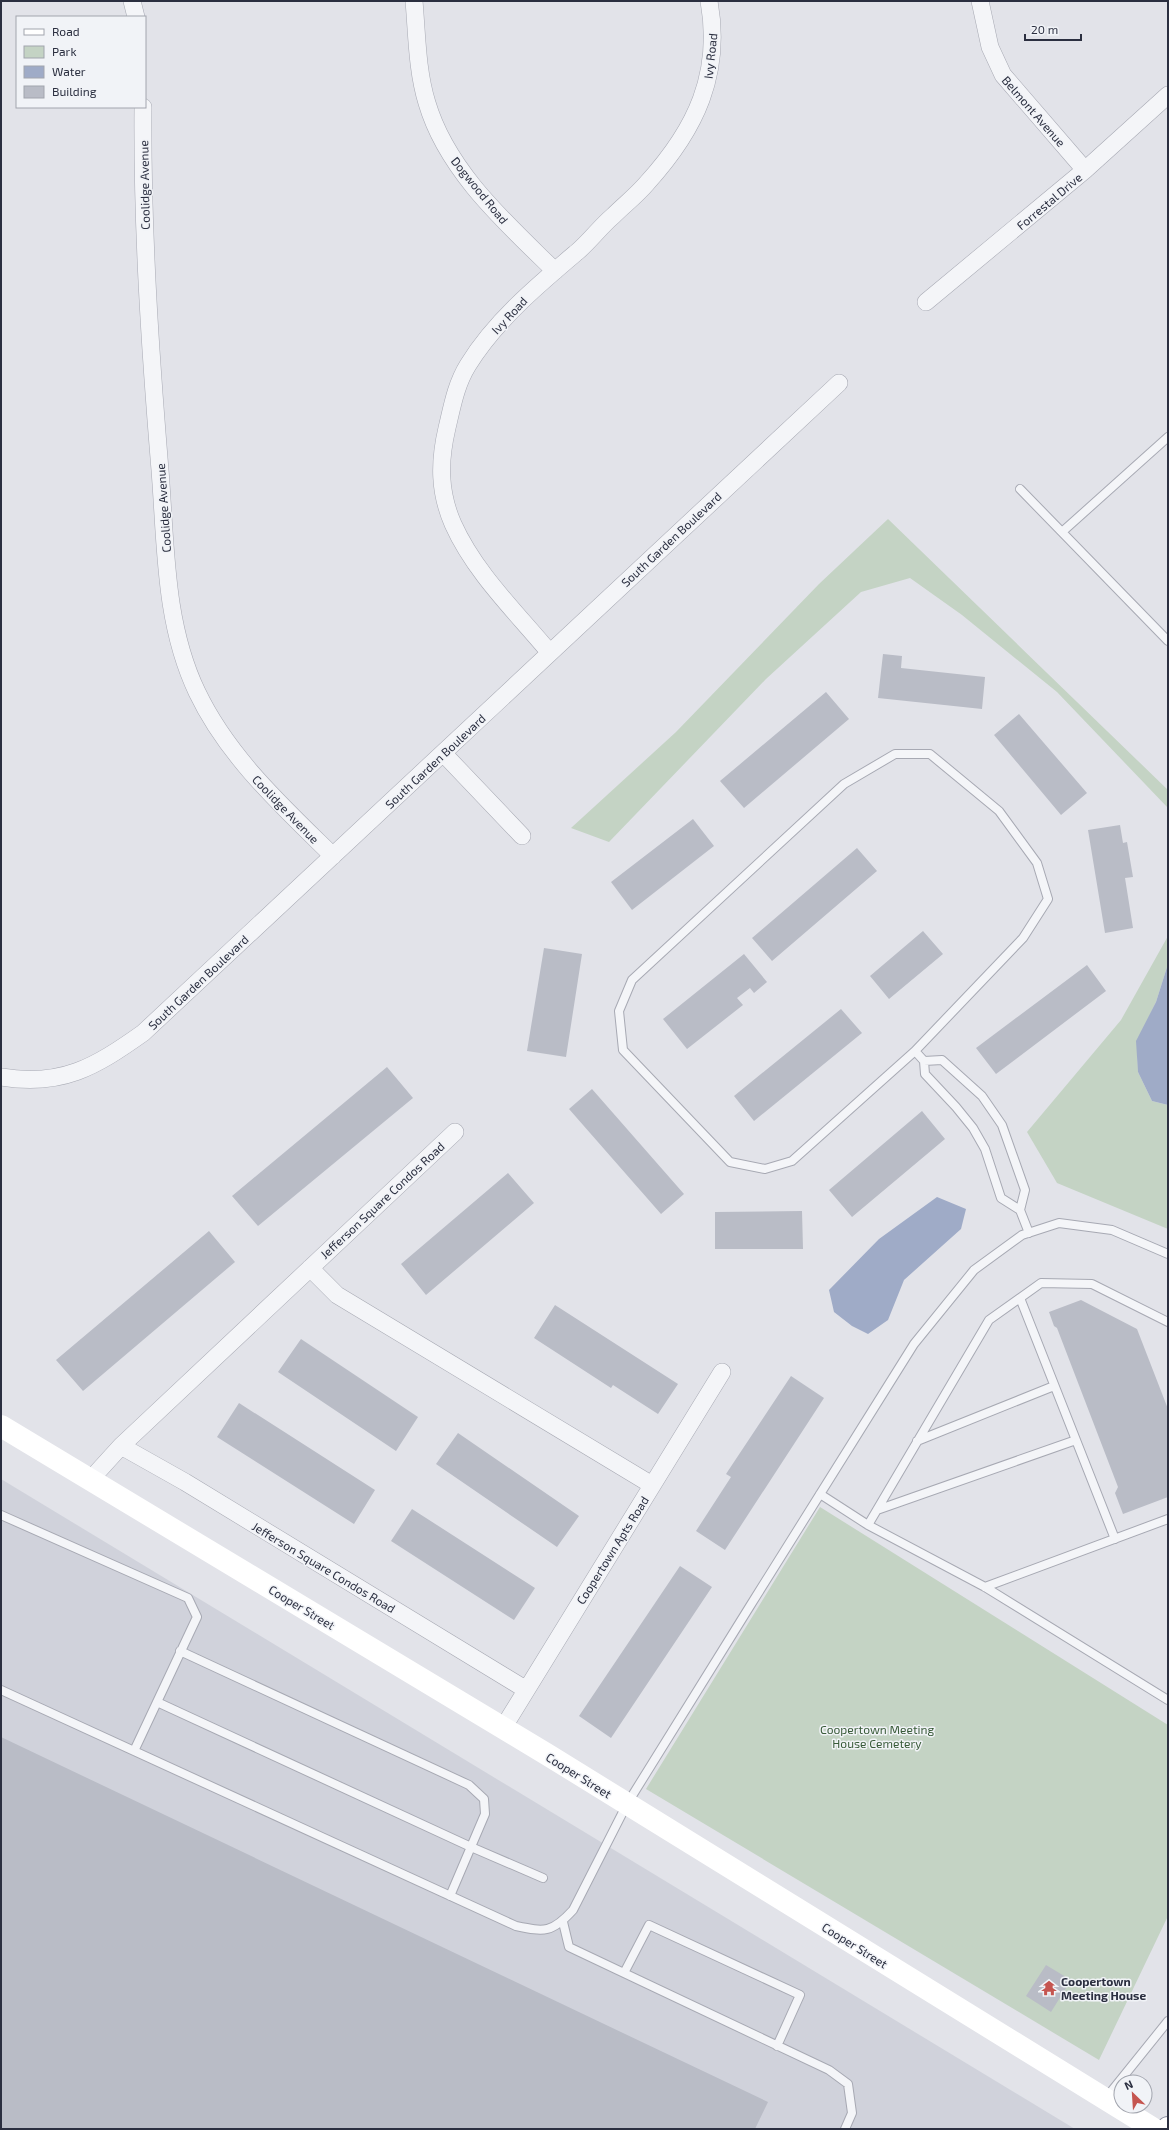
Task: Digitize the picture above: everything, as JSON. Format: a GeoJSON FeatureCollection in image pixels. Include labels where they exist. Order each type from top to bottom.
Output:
{"type":"FeatureCollection","features":[{"type":"Feature","properties":{"kind":"street"},"geometry":{"type":"LineString","coordinates":[[132,1],[136,16]]}},
{"type":"Feature","properties":{"kind":"street","name":"Dogwood Road"},"geometry":{"type":"LineString","coordinates":[[414,1],[421,81],[426,103],[445,144],[461,170],[485,199],[513,230],[555,271]]}},
{"type":"Feature","properties":{"kind":"street","name":"Ivy Road"},"geometry":{"type":"LineString","coordinates":[[550,653],[487,579],[463,544],[445,501],[441,478],[441,458],[456,388],[467,366],[495,330],[646,185],[687,130],[706,90],[711,68],[713,25],[709,1]]}},
{"type":"Feature","properties":{"kind":"street","name":"Belmont Avenue"},"geometry":{"type":"LineString","coordinates":[[980,1],[990,47],[1003,75],[1085,170]]}},
{"type":"Feature","properties":{"kind":"street","name":"Forrestal Drive"},"geometry":{"type":"LineString","coordinates":[[926,302],[1085,170],[1168,95]]}},
{"type":"Feature","properties":{"kind":"street","name":"Coolidge Avenue"},"geometry":{"type":"LineString","coordinates":[[143,108],[142,190],[153,391],[168,574],[176,635],[197,692],[226,741],[269,794],[333,856]]}},
{"type":"Feature","properties":{"kind":"street","name":"South Garden Boulevard"},"geometry":{"type":"LineString","coordinates":[[1,1077],[50,1080],[69,1075],[107,1058],[143,1033],[839,383]]}},
{"type":"Feature","properties":{"kind":"street"},"geometry":{"type":"LineString","coordinates":[[443,753],[522,836]]}},
{"type":"Feature","properties":{"kind":"street","name":"Jefferson Square Condos Road"},"geometry":{"type":"LineString","coordinates":[[91,1479],[121,1446],[455,1132]]}},
{"type":"Feature","properties":{"kind":"street","name":"Jefferson Square Condos Road"},"geometry":{"type":"LineString","coordinates":[[310,1268],[337,1294],[652,1485]]}},
{"type":"Feature","properties":{"kind":"street","name":"Coopertown Apts Road"},"geometry":{"type":"LineString","coordinates":[[503,1728],[525,1689],[722,1372]]}},
{"type":"Feature","properties":{"kind":"street","name":"Cooper Street"},"geometry":{"type":"LineString","coordinates":[[1,1426],[503,1728],[1105,2099],[1157,2128]]}},
{"type":"Feature","properties":{"kind":"street","name":"Jefferson Square Condos Road"},"geometry":{"type":"LineString","coordinates":[[121,1446],[185,1482],[525,1689]]}},
{"type":"Feature","properties":{"kind":"lane"},"geometry":{"type":"LineString","coordinates":[[1062,532],[1168,437]]}},
{"type":"Feature","properties":{"kind":"lane"},"geometry":{"type":"LineString","coordinates":[[1020,489],[1168,641]]}},
{"type":"Feature","properties":{"kind":"lane"},"geometry":{"type":"LineString","coordinates":[[895,754],[930,754],[999,811],[1037,863],[1048,899],[1024,938],[915,1051],[792,1161],[765,1170],[730,1162],[623,1050],[619,1011],[632,980],[844,784],[895,754]]}},
{"type":"Feature","properties":{"kind":"lane"},"geometry":{"type":"LineString","coordinates":[[915,1051],[924,1061],[925,1074],[956,1107],[973,1128],[985,1149],[1001,1198],[1020,1210],[1029,1233]]}},
{"type":"Feature","properties":{"kind":"lane"},"geometry":{"type":"LineString","coordinates":[[924,1061],[942,1060],[982,1096],[1002,1124],[1026,1190],[1020,1210]]}},
{"type":"Feature","properties":{"kind":"lane"},"geometry":{"type":"LineString","coordinates":[[1,1690],[516,1926],[544,1931],[563,1922],[573,1910],[627,1804],[820,1494],[914,1344],[974,1270],[1022,1236],[1059,1223],[1112,1230],[1168,1254]]}},
{"type":"Feature","properties":{"kind":"lane"},"geometry":{"type":"LineString","coordinates":[[868,1525],[989,1320],[1041,1283],[1092,1284],[1168,1322]]}},
{"type":"Feature","properties":{"kind":"lane"},"geometry":{"type":"LineString","coordinates":[[1020,1298],[1115,1539]]}},
{"type":"Feature","properties":{"kind":"lane"},"geometry":{"type":"LineString","coordinates":[[917,1441],[1054,1386]]}},
{"type":"Feature","properties":{"kind":"lane"},"geometry":{"type":"LineString","coordinates":[[877,1510],[1076,1440]]}},
{"type":"Feature","properties":{"kind":"lane"},"geometry":{"type":"LineString","coordinates":[[820,1494],[868,1525],[985,1587],[1168,1700]]}},
{"type":"Feature","properties":{"kind":"lane"},"geometry":{"type":"LineString","coordinates":[[1,1515],[188,1598],[196,1617],[134,1751]]}},
{"type":"Feature","properties":{"kind":"lane"},"geometry":{"type":"LineString","coordinates":[[985,1587],[1168,1520]]}},
{"type":"Feature","properties":{"kind":"lane"},"geometry":{"type":"LineString","coordinates":[[180,1651],[469,1785],[484,1799],[485,1814],[450,1896]]}},
{"type":"Feature","properties":{"kind":"lane"},"geometry":{"type":"LineString","coordinates":[[157,1702],[471,1847],[543,1878]]}},
{"type":"Feature","properties":{"kind":"lane"},"geometry":{"type":"LineString","coordinates":[[563,1922],[569,1947],[829,2070],[848,2084],[852,2113],[845,2129]]}},
{"type":"Feature","properties":{"kind":"lane"},"geometry":{"type":"LineString","coordinates":[[624,1973],[649,1925],[800,1995],[777,2046]]}},
{"type":"Feature","properties":{"kind":"lane"},"geometry":{"type":"LineString","coordinates":[[1105,2099],[1168,2021]]}},
{"type":"Feature","properties":{"kind":"shaded area"},"geometry":{"type":"Polygon","coordinates":[[[1,1479],[1075,2129],[1,2129],[1,1479]]]}},
{"type":"Feature","properties":{"kind":"green space"},"geometry":{"type":"Polygon","coordinates":[[[888,519],[1168,790],[1168,808],[1057,692],[962,615],[910,578],[861,592],[766,679],[609,842],[571,828],[676,732],[819,584],[888,519]]]}},
{"type":"Feature","properties":{"kind":"green space"},"geometry":{"type":"Polygon","coordinates":[[[1168,936],[1168,964],[1156,1002],[1137,1041],[1138,1072],[1152,1101],[1168,1105],[1168,1229],[1057,1183],[1027,1132],[1121,1020],[1168,936]]]}},
{"type":"Feature","properties":{"kind":"green space","name":"Coopertown Meeting House Cemetery"},"geometry":{"type":"Polygon","coordinates":[[[820,1507],[1168,1725],[1168,1916],[1099,2060],[646,1789],[820,1507]]]}},
{"type":"Feature","properties":{"kind":"water"},"geometry":{"type":"Polygon","coordinates":[[[1168,964],[1168,1105],[1152,1101],[1138,1072],[1136,1041],[1156,1002],[1168,964]]]}},
{"type":"Feature","properties":{"kind":"water"},"geometry":{"type":"Polygon","coordinates":[[[937,1197],[966,1209],[961,1229],[904,1280],[888,1320],[868,1334],[852,1326],[834,1312],[829,1290],[879,1239],[937,1197]]]}},
{"type":"Feature","properties":{"kind":"building"},"geometry":{"type":"Polygon","coordinates":[[[883,654],[902,656],[901,668],[985,677],[982,709],[878,698],[883,654]]]}},
{"type":"Feature","properties":{"kind":"building"},"geometry":{"type":"Polygon","coordinates":[[[826,692],[849,719],[744,808],[720,781],[826,692]]]}},
{"type":"Feature","properties":{"kind":"building"},"geometry":{"type":"Polygon","coordinates":[[[1019,714],[1087,793],[1061,815],[994,735],[1019,714]]]}},
{"type":"Feature","properties":{"kind":"building"},"geometry":{"type":"Polygon","coordinates":[[[693,819],[714,846],[632,910],[611,882],[693,819]]]}},
{"type":"Feature","properties":{"kind":"building"},"geometry":{"type":"Polygon","coordinates":[[[1120,825],[1123,843],[1127,842],[1133,877],[1125,878],[1133,928],[1105,933],[1088,830],[1120,825]]]}},
{"type":"Feature","properties":{"kind":"building"},"geometry":{"type":"Polygon","coordinates":[[[857,848],[877,871],[772,961],[752,938],[857,848]]]}},
{"type":"Feature","properties":{"kind":"building"},"geometry":{"type":"Polygon","coordinates":[[[923,931],[943,954],[889,999],[870,976],[923,931]]]}},
{"type":"Feature","properties":{"kind":"building"},"geometry":{"type":"Polygon","coordinates":[[[544,948],[582,954],[566,1057],[527,1051],[544,948]]]}},
{"type":"Feature","properties":{"kind":"building"},"geometry":{"type":"Polygon","coordinates":[[[744,954],[767,982],[754,993],[750,988],[737,998],[743,1005],[687,1049],[663,1019],[744,954]]]}},
{"type":"Feature","properties":{"kind":"building"},"geometry":{"type":"Polygon","coordinates":[[[1087,965],[1106,991],[996,1074],[976,1048],[1087,965]]]}},
{"type":"Feature","properties":{"kind":"building"},"geometry":{"type":"Polygon","coordinates":[[[841,1009],[862,1033],[754,1121],[734,1096],[841,1009]]]}},
{"type":"Feature","properties":{"kind":"building"},"geometry":{"type":"Polygon","coordinates":[[[387,1067],[413,1098],[258,1226],[232,1196],[387,1067]]]}},
{"type":"Feature","properties":{"kind":"building"},"geometry":{"type":"Polygon","coordinates":[[[592,1089],[684,1194],[661,1214],[569,1109],[592,1089]]]}},
{"type":"Feature","properties":{"kind":"building"},"geometry":{"type":"Polygon","coordinates":[[[922,1111],[945,1139],[852,1217],[829,1190],[922,1111]]]}},
{"type":"Feature","properties":{"kind":"building"},"geometry":{"type":"Polygon","coordinates":[[[508,1173],[534,1203],[426,1295],[401,1264],[508,1173]]]}},
{"type":"Feature","properties":{"kind":"building"},"geometry":{"type":"Polygon","coordinates":[[[802,1211],[803,1249],[715,1249],[715,1212],[802,1211]]]}},
{"type":"Feature","properties":{"kind":"building"},"geometry":{"type":"Polygon","coordinates":[[[209,1231],[235,1262],[83,1391],[56,1360],[209,1231]]]}},
{"type":"Feature","properties":{"kind":"building"},"geometry":{"type":"Polygon","coordinates":[[[1081,1300],[1137,1329],[1168,1409],[1168,1497],[1123,1514],[1115,1493],[1118,1487],[1057,1328],[1054,1326],[1049,1312],[1081,1300]]]}},
{"type":"Feature","properties":{"kind":"building"},"geometry":{"type":"Polygon","coordinates":[[[555,1305],[678,1384],[658,1414],[613,1385],[611,1388],[534,1338],[555,1305]]]}},
{"type":"Feature","properties":{"kind":"building"},"geometry":{"type":"Polygon","coordinates":[[[301,1339],[418,1417],[396,1451],[278,1372],[301,1339]]]}},
{"type":"Feature","properties":{"kind":"building"},"geometry":{"type":"Polygon","coordinates":[[[791,1376],[824,1398],[725,1550],[696,1531],[731,1477],[726,1474],[791,1376]]]}},
{"type":"Feature","properties":{"kind":"building"},"geometry":{"type":"Polygon","coordinates":[[[239,1403],[375,1490],[354,1524],[217,1437],[239,1403]]]}},
{"type":"Feature","properties":{"kind":"building"},"geometry":{"type":"Polygon","coordinates":[[[458,1433],[579,1516],[557,1547],[436,1464],[458,1433]]]}},
{"type":"Feature","properties":{"kind":"building"},"geometry":{"type":"Polygon","coordinates":[[[412,1509],[535,1588],[514,1620],[391,1541],[412,1509]]]}},
{"type":"Feature","properties":{"kind":"building"},"geometry":{"type":"Polygon","coordinates":[[[680,1566],[712,1587],[611,1738],[579,1716],[680,1566]]]}},
{"type":"Feature","properties":{"kind":"building"},"geometry":{"type":"Polygon","coordinates":[[[1,1737],[768,2102],[755,2129],[1,2129],[1,1737]]]}},
{"type":"Feature","properties":{"kind":"building","name":"Coopertown Meeting House"},"geometry":{"type":"Polygon","coordinates":[[[1046,1965],[1071,1980],[1051,2012],[1026,1996],[1046,1965]]]}},
{"type":"Feature","properties":{"kind":"place","name":"Coopertown Meeting House"},"geometry":{"type":"Point","coordinates":[1049,1988]}}]}
